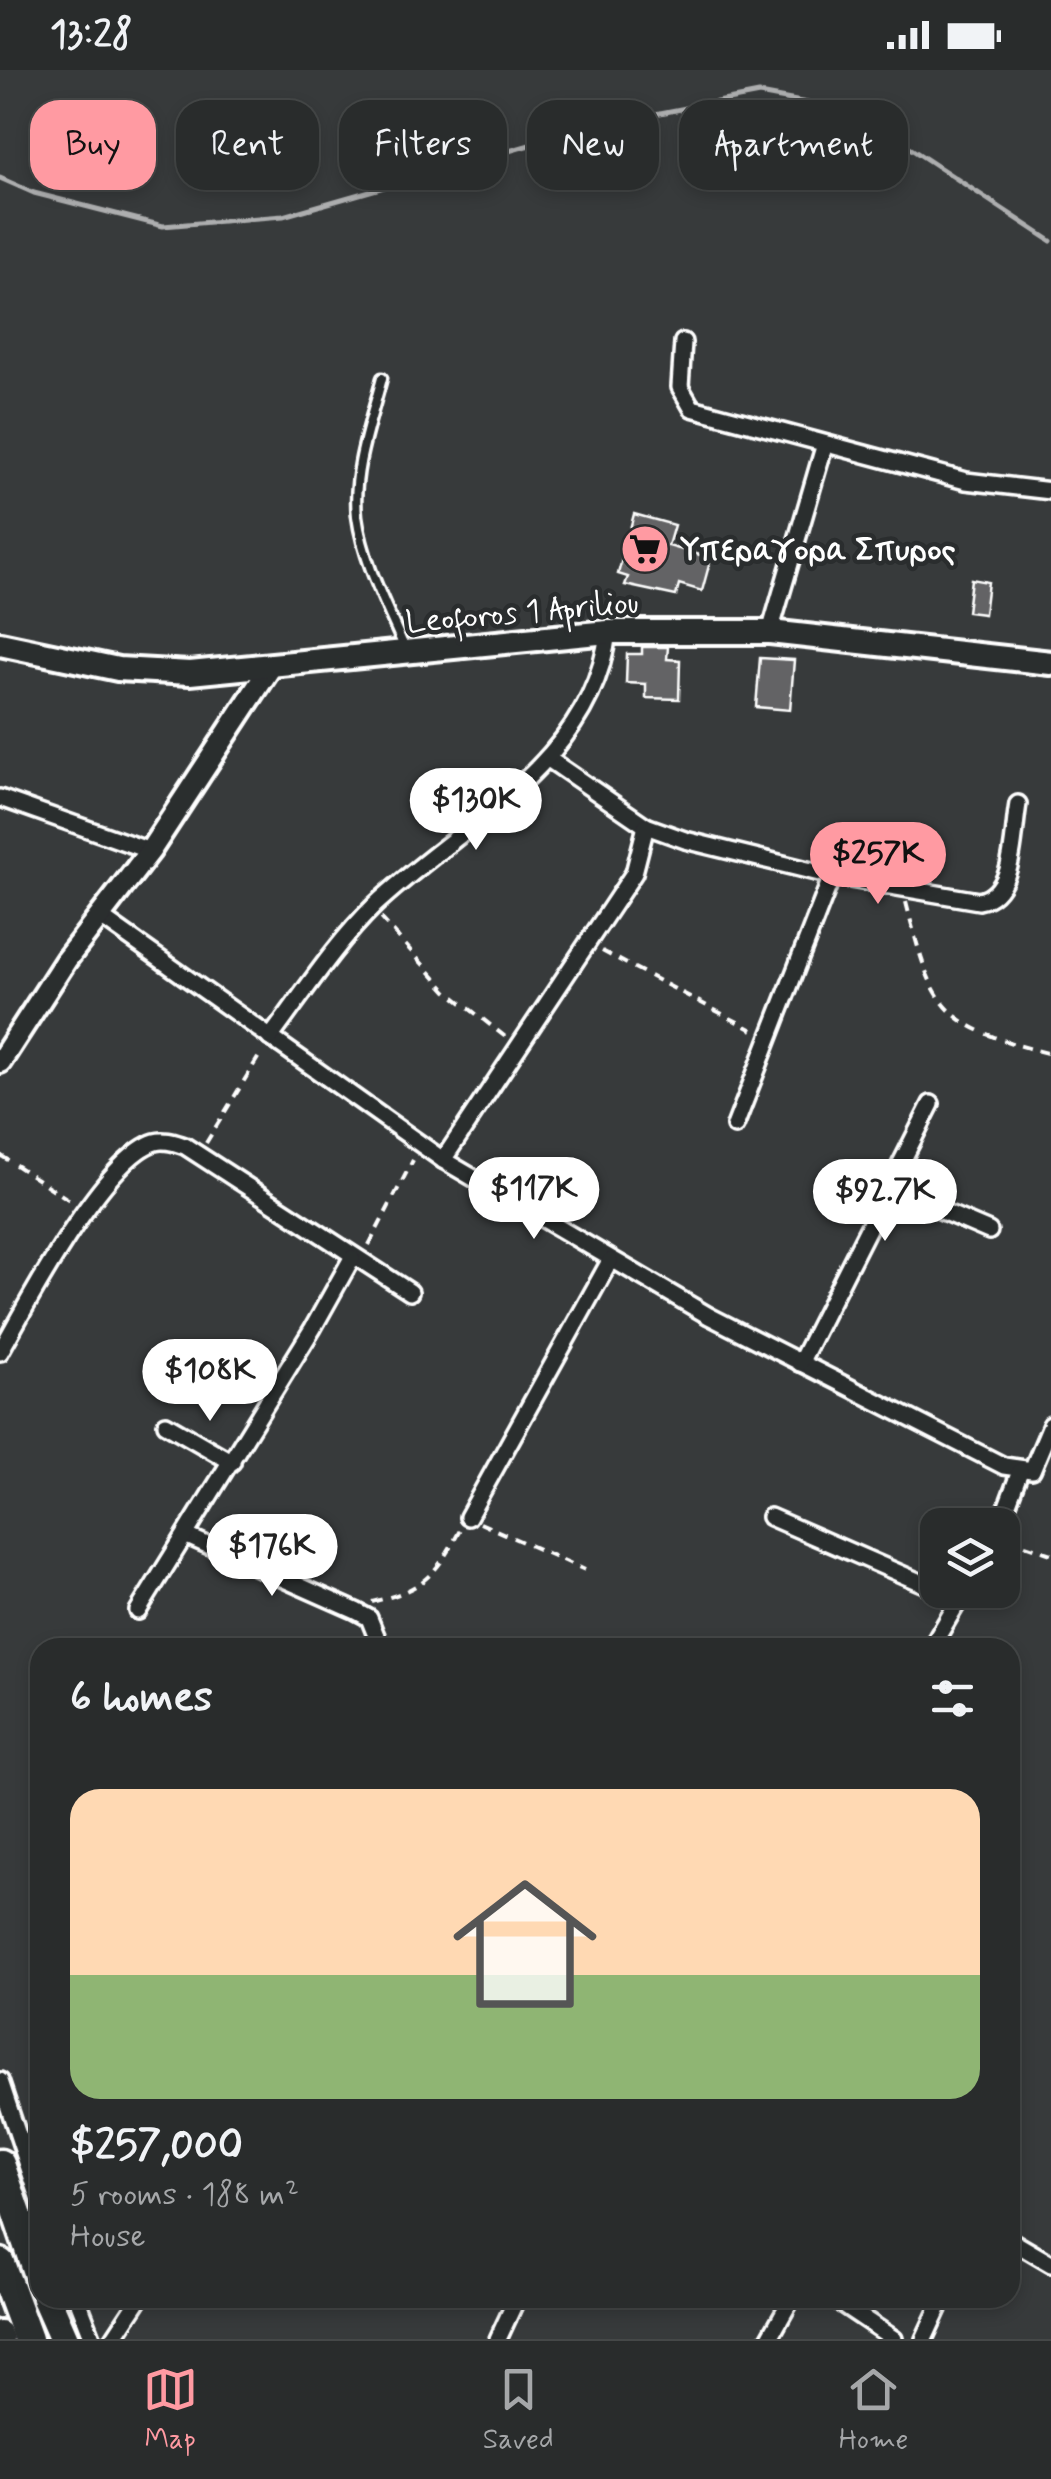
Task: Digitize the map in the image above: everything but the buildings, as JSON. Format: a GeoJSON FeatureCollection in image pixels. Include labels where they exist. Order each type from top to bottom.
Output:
{"type":"FeatureCollection","features":[{"type":"Feature","properties":{"kind":"highway"},"geometry":{"type":"LineString","coordinates":[[0,2164],[30,2252]]}},
{"type":"Feature","properties":{"kind":"highway"},"geometry":{"type":"LineString","coordinates":[[0,2263],[28,2339]]}},
{"type":"Feature","properties":{"kind":"highway"},"geometry":{"type":"LineString","coordinates":[[50,2308],[64,2339]]}},
{"type":"Feature","properties":{"kind":"main road","name":"Leoforos 1 Apriliou"},"geometry":{"type":"LineString","coordinates":[[0,644],[118,670],[190,673],[608,632],[770,632],[1051,663]]}},
{"type":"Feature","properties":{"kind":"street"},"geometry":{"type":"LineString","coordinates":[[683,342],[680,387],[692,408],[966,482],[1051,491]]}},
{"type":"Feature","properties":{"kind":"street"},"geometry":{"type":"LineString","coordinates":[[770,632],[824,446]]}},
{"type":"Feature","properties":{"kind":"street"},"geometry":{"type":"LineString","coordinates":[[270,1038],[372,908],[478,824],[547,758],[590,699],[601,674],[608,632]]}},
{"type":"Feature","properties":{"kind":"street"},"geometry":{"type":"LineString","coordinates":[[0,1062],[66,960],[150,851],[270,668]]}},
{"type":"Feature","properties":{"kind":"street"},"geometry":{"type":"LineString","coordinates":[[547,758],[646,826],[685,840],[832,876],[979,901],[994,898],[1004,887],[1018,804]]}},
{"type":"Feature","properties":{"kind":"street"},"geometry":{"type":"LineString","coordinates":[[0,798],[150,851]]}},
{"type":"Feature","properties":{"kind":"street"},"geometry":{"type":"LineString","coordinates":[[443,1160],[634,874],[646,826]]}},
{"type":"Feature","properties":{"kind":"street"},"geometry":{"type":"LineString","coordinates":[[735,1126],[832,876]]}},
{"type":"Feature","properties":{"kind":"street"},"geometry":{"type":"LineString","coordinates":[[101,917],[443,1160],[610,1261],[800,1363],[960,1446],[1020,1471],[1032,1470],[1038,1464],[1051,1425]]}},
{"type":"Feature","properties":{"kind":"street"},"geometry":{"type":"LineString","coordinates":[[800,1363],[930,1104]]}},
{"type":"Feature","properties":{"kind":"street"},"geometry":{"type":"LineString","coordinates":[[0,1352],[86,1210],[136,1152],[154,1142],[185,1146],[410,1292]]}},
{"type":"Feature","properties":{"kind":"street"},"geometry":{"type":"LineString","coordinates":[[888,1188],[989,1230]]}},
{"type":"Feature","properties":{"kind":"street"},"geometry":{"type":"LineString","coordinates":[[138,1611],[356,1260]]}},
{"type":"Feature","properties":{"kind":"street"},"geometry":{"type":"LineString","coordinates":[[468,1517],[610,1261]]}},
{"type":"Feature","properties":{"kind":"street"},"geometry":{"type":"LineString","coordinates":[[166,1424],[232,1462]]}},
{"type":"Feature","properties":{"kind":"street"},"geometry":{"type":"LineString","coordinates":[[1006,1508],[1020,1471]]}},
{"type":"Feature","properties":{"kind":"street"},"geometry":{"type":"LineString","coordinates":[[770,1517],[920,1582]]}},
{"type":"Feature","properties":{"kind":"street"},"geometry":{"type":"LineString","coordinates":[[187,1536],[369,1618],[377,1638]]}},
{"type":"Feature","properties":{"kind":"street"},"geometry":{"type":"LineString","coordinates":[[937,1638],[954,1608]]}},
{"type":"Feature","properties":{"kind":"street"},"geometry":{"type":"LineString","coordinates":[[0,2081],[30,2171]]}},
{"type":"Feature","properties":{"kind":"street"},"geometry":{"type":"LineString","coordinates":[[1020,2246],[1051,2264]]}},
{"type":"Feature","properties":{"kind":"street"},"geometry":{"type":"LineString","coordinates":[[80,2308],[92,2339]]}},
{"type":"Feature","properties":{"kind":"street"},"geometry":{"type":"LineString","coordinates":[[114,2339],[134,2308]]}},
{"type":"Feature","properties":{"kind":"street"},"geometry":{"type":"LineString","coordinates":[[498,2339],[512,2308]]}},
{"type":"Feature","properties":{"kind":"street"},"geometry":{"type":"LineString","coordinates":[[769,2339],[786,2308]]}},
{"type":"Feature","properties":{"kind":"street"},"geometry":{"type":"LineString","coordinates":[[849,2308],[894,2339]]}},
{"type":"Feature","properties":{"kind":"street"},"geometry":{"type":"LineString","coordinates":[[924,2339],[938,2308]]}},
{"type":"Feature","properties":{"kind":"street"},"geometry":{"type":"LineString","coordinates":[[0,2332],[3,2339]]}},
{"type":"Feature","properties":{"kind":"lane"},"geometry":{"type":"LineString","coordinates":[[382,378],[359,472],[357,516],[375,578],[407,653]]}},
{"type":"Feature","properties":{"kind":"path"},"geometry":{"type":"LineString","coordinates":[[903,888],[925,978],[955,1017],[987,1038],[1051,1054]]}},
{"type":"Feature","properties":{"kind":"path"},"geometry":{"type":"LineString","coordinates":[[372,908],[447,991],[519,1048]]}},
{"type":"Feature","properties":{"kind":"path"},"geometry":{"type":"LineString","coordinates":[[590,944],[771,1039]]}},
{"type":"Feature","properties":{"kind":"path"},"geometry":{"type":"LineString","coordinates":[[198,1156],[270,1038]]}},
{"type":"Feature","properties":{"kind":"path"},"geometry":{"type":"LineString","coordinates":[[356,1260],[421,1145]]}},
{"type":"Feature","properties":{"kind":"path"},"geometry":{"type":"LineString","coordinates":[[0,1154],[86,1210]]}},
{"type":"Feature","properties":{"kind":"path"},"geometry":{"type":"LineString","coordinates":[[348,1607],[410,1591],[428,1580],[468,1517],[585,1570]]}},
{"type":"Feature","properties":{"kind":"path"},"geometry":{"type":"LineString","coordinates":[[1020,1544],[1051,1554]]}},
{"type":"Feature","properties":{"kind":"waterway"},"geometry":{"type":"LineString","coordinates":[[0,178],[34,193],[163,226],[283,216],[603,124],[759,94],[855,112],[1051,241]]}},
{"type":"Feature","properties":{"kind":"place","name":"Υπεραγορα Σπυρος"},"geometry":{"type":"Point","coordinates":[645,549]}}]}
